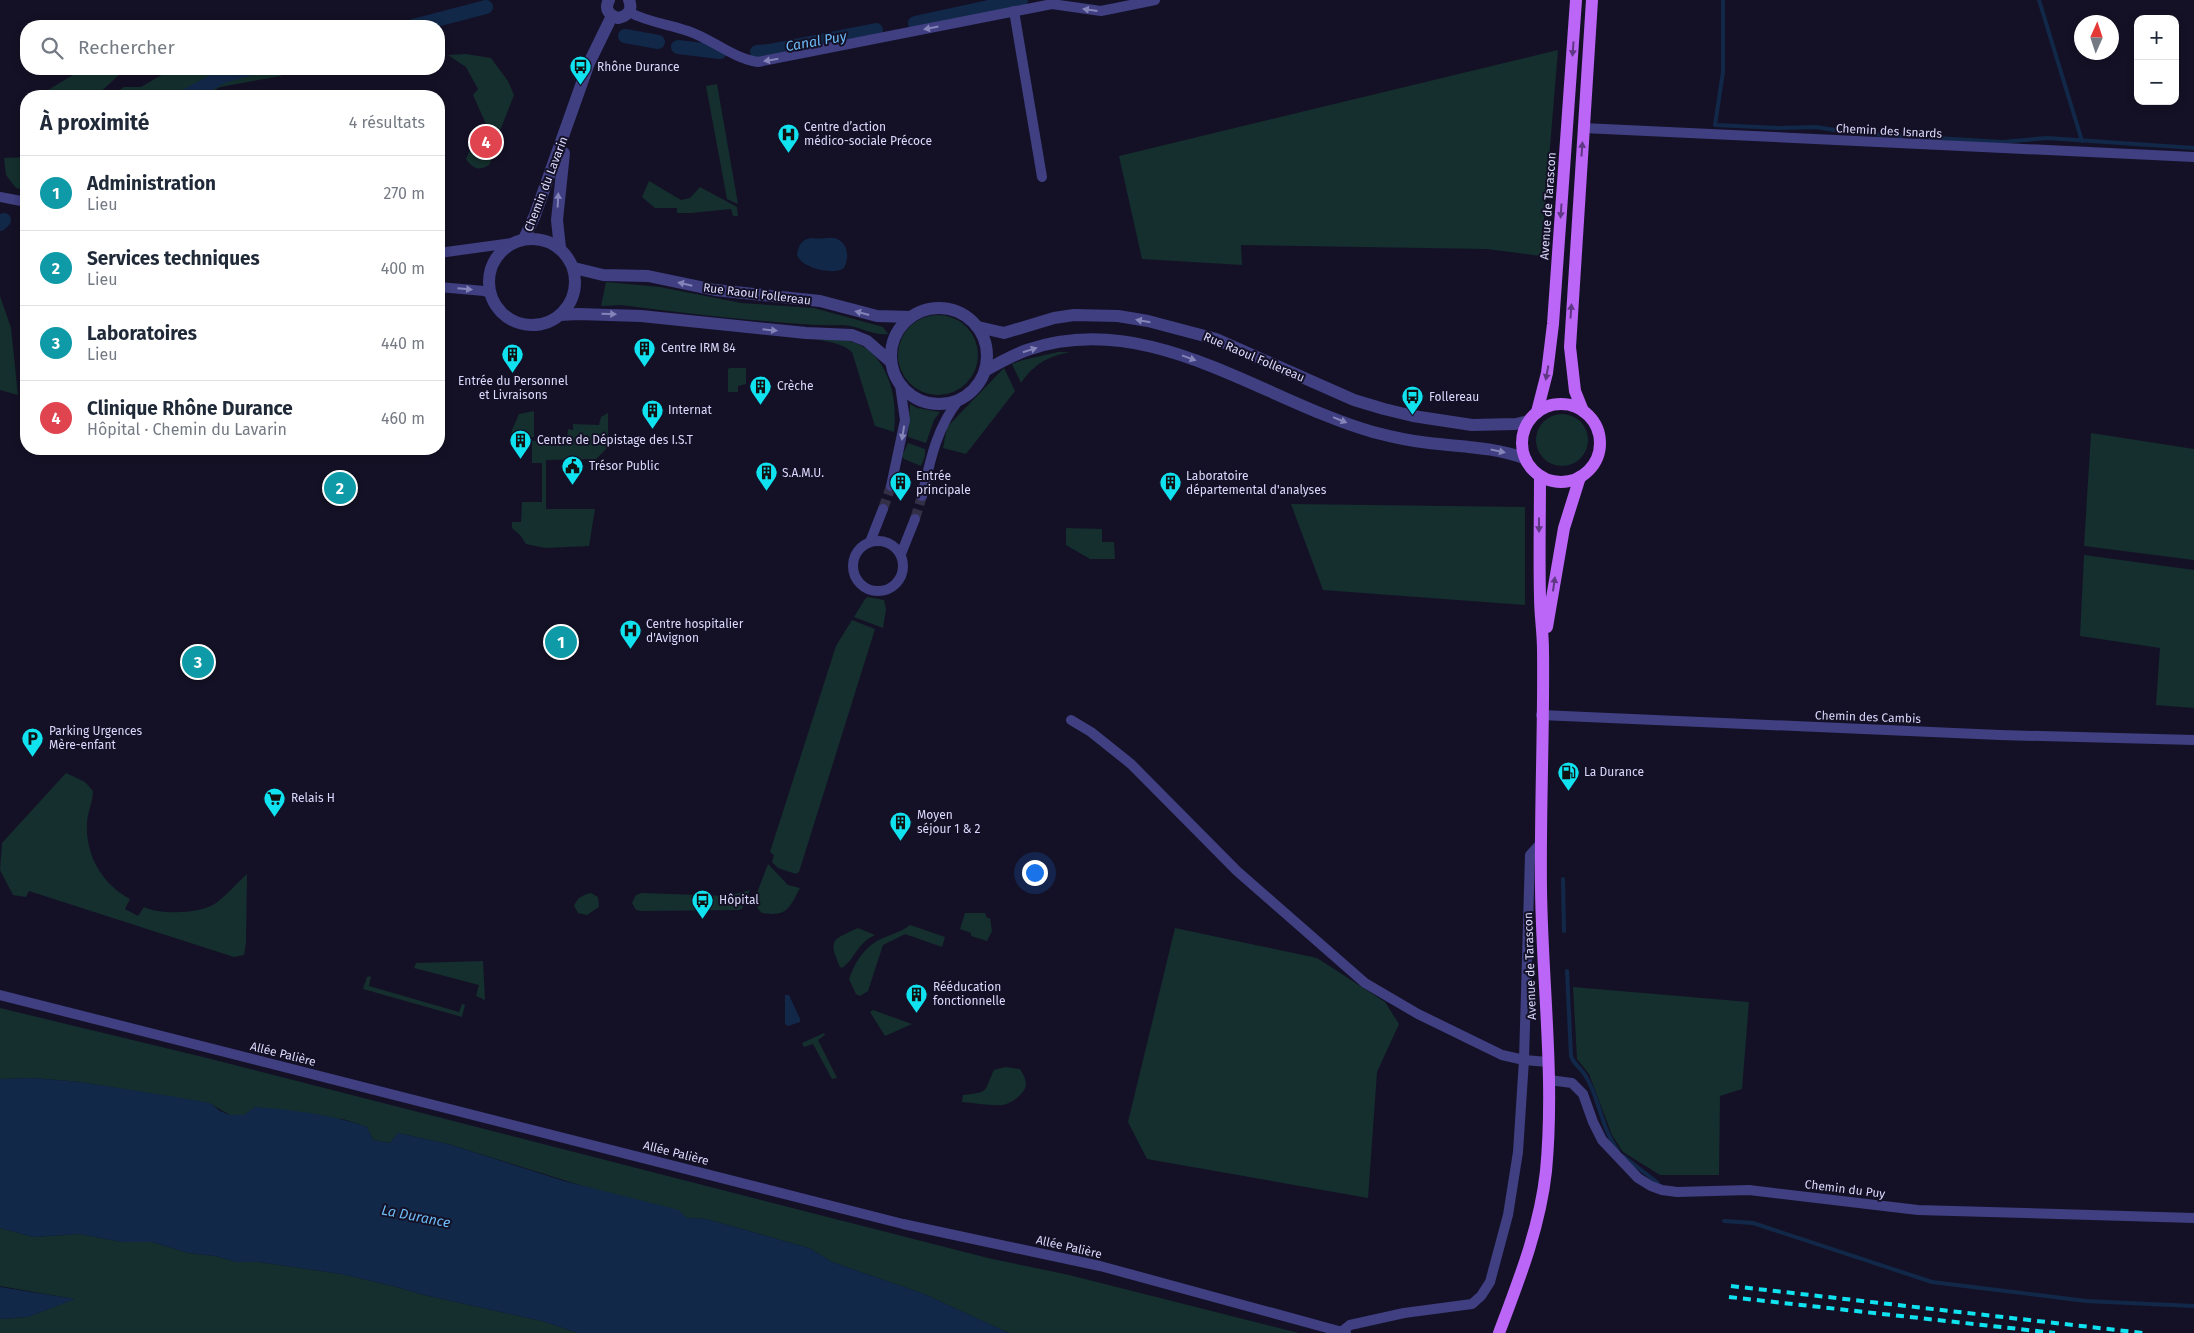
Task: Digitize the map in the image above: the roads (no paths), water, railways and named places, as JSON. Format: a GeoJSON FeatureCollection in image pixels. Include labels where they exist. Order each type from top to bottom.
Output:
{"type":"FeatureCollection","features":[{"type":"Feature","properties":{"kind":"main road","name":"Avenue de Tarascon"},"geometry":{"type":"LineString","coordinates":[[1533,417],[1547,373],[1553,324],[1576,0]]}},
{"type":"Feature","properties":{"kind":"main road"},"geometry":{"type":"LineString","coordinates":[[1582,410],[1560,404],[1548,406],[1533,417],[1522,440],[1526,460],[1540,476],[1553,481],[1567,481],[1580,477],[1596,461],[1599,450],[1600,439],[1597,428],[1582,410],[1575,391],[1570,347],[1592,0]]}},
{"type":"Feature","properties":{"kind":"main road","name":"Avenue de Tarascon"},"geometry":{"type":"LineString","coordinates":[[1499,1333],[1520,1279],[1535,1226],[1545,1173],[1549,1127],[1540,844],[1543,649],[1540,598],[1540,476]]}},
{"type":"Feature","properties":{"kind":"main road","name":"Avenue de Tarascon"},"geometry":{"type":"LineString","coordinates":[[1543,649],[1564,528],[1580,477]]}},
{"type":"Feature","properties":{"kind":"street"},"geometry":{"type":"LineString","coordinates":[[608,0],[606,8],[612,16],[624,17],[629,6],[644,20],[687,30],[735,55],[758,62],[1052,4],[1101,11],[1155,0]]}},
{"type":"Feature","properties":{"kind":"street"},"geometry":{"type":"LineString","coordinates":[[1014,11],[1042,177]]}},
{"type":"Feature","properties":{"kind":"street","name":"Chemin du Lavarin"},"geometry":{"type":"LineString","coordinates":[[518,241],[535,215],[590,63],[612,16]]}},
{"type":"Feature","properties":{"kind":"street","name":"Chemin du Lavarin"},"geometry":{"type":"LineString","coordinates":[[560,248],[557,234],[558,197],[567,128]]}},
{"type":"Feature","properties":{"kind":"street","name":"Chemin des Isnards"},"geometry":{"type":"LineString","coordinates":[[1583,128],[2194,157]]}},
{"type":"Feature","properties":{"kind":"street"},"geometry":{"type":"LineString","coordinates":[[0,197],[20,201]]}},
{"type":"Feature","properties":{"kind":"street"},"geometry":{"type":"LineString","coordinates":[[445,251],[537,238],[560,248],[571,261],[576,278],[572,299],[560,315]]}},
{"type":"Feature","properties":{"kind":"street"},"geometry":{"type":"LineString","coordinates":[[518,241],[502,250],[492,265],[488,282],[490,294],[502,313],[520,324],[542,324],[560,315],[641,316],[806,333],[852,335],[867,341],[891,362]]}},
{"type":"Feature","properties":{"kind":"street","name":"Rue Raoul Follereau"},"geometry":{"type":"LineString","coordinates":[[574,268],[591,273],[648,276],[715,290],[820,301],[873,316],[911,317]]}},
{"type":"Feature","properties":{"kind":"street"},"geometry":{"type":"LineString","coordinates":[[445,288],[484,291],[490,294]]}},
{"type":"Feature","properties":{"kind":"street"},"geometry":{"type":"LineString","coordinates":[[891,486],[905,420],[900,385],[891,362],[891,349],[894,337],[901,326],[911,317],[931,308],[942,308],[963,314],[978,327],[987,349],[986,370],[975,389],[958,401],[941,426],[922,496]]}},
{"type":"Feature","properties":{"kind":"street","name":"Rue Raoul Follereau"},"geometry":{"type":"LineString","coordinates":[[978,327],[1004,333],[1054,318],[1074,315],[1118,316],[1148,321],[1216,339],[1354,400],[1384,409],[1413,416],[1472,425],[1516,424],[1533,417]]}},
{"type":"Feature","properties":{"kind":"street","name":"Rue Raoul Follereau"},"geometry":{"type":"LineString","coordinates":[[986,370],[1027,350],[1072,341],[1098,340],[1136,344],[1179,355],[1221,370],[1343,422],[1371,431],[1427,443],[1495,450],[1526,460]]}},
{"type":"Feature","properties":{"kind":"street"},"geometry":{"type":"LineString","coordinates":[[900,385],[920,401],[932,404],[958,401]]}},
{"type":"Feature","properties":{"kind":"street"},"geometry":{"type":"LineString","coordinates":[[883,510],[870,542],[857,552],[854,560],[853,570],[857,580],[872,590],[888,589],[897,584],[904,568],[901,554],[915,519]]}},
{"type":"Feature","properties":{"kind":"street"},"geometry":{"type":"LineString","coordinates":[[870,542],[888,542],[901,554]]}},
{"type":"Feature","properties":{"kind":"street","name":"Chemin des Cambis"},"geometry":{"type":"LineString","coordinates":[[1541,715],[1990,735],[2194,740]]}},
{"type":"Feature","properties":{"kind":"street"},"geometry":{"type":"LineString","coordinates":[[1071,720],[1091,732],[1131,764],[1237,871],[1365,983],[1418,1014],[1502,1055],[1524,1060],[1548,1062]]}},
{"type":"Feature","properties":{"kind":"street"},"geometry":{"type":"LineString","coordinates":[[1344,1332],[1350,1325],[1386,1317],[1472,1304],[1481,1296],[1490,1282],[1508,1215],[1515,1180],[1524,1060],[1530,855],[1540,844]]}},
{"type":"Feature","properties":{"kind":"street","name":"Allée Palière"},"geometry":{"type":"LineString","coordinates":[[0,995],[903,1224],[1100,1266],[1344,1332]]}},
{"type":"Feature","properties":{"kind":"street","name":"Chemin du Puy"},"geometry":{"type":"LineString","coordinates":[[1549,1080],[1572,1083],[1583,1094],[1602,1140],[1638,1178],[1662,1190],[1677,1192],[1749,1190],[1918,1210],[2194,1218]]}},
{"type":"Feature","properties":{"kind":"water"},"geometry":{"type":"Polygon","coordinates":[[[835,238],[841,241],[847,252],[844,268],[826,271],[811,267],[800,260],[797,255],[800,245],[806,239],[835,238]]]}},
{"type":"Feature","properties":{"kind":"water"},"geometry":{"type":"Polygon","coordinates":[[[785,995],[789,995],[800,1019],[800,1022],[788,1026],[785,1024],[785,995]]]}},
{"type":"Feature","properties":{"kind":"water","name":"La Durance"},"geometry":{"type":"Polygon","coordinates":[[[33,1078],[80,1082],[210,1103],[220,1111],[230,1115],[244,1115],[255,1107],[311,1113],[367,1127],[373,1140],[390,1143],[398,1133],[448,1144],[564,1181],[679,1210],[686,1218],[706,1219],[809,1248],[832,1262],[924,1294],[1009,1333],[578,1333],[542,1321],[341,1274],[259,1262],[236,1262],[215,1256],[188,1253],[152,1242],[122,1242],[79,1234],[33,1237],[0,1228],[0,1079],[33,1078]]]}},
{"type":"Feature","properties":{"kind":"water"},"geometry":{"type":"Polygon","coordinates":[[[0,1287],[75,1299],[28,1317],[0,1319],[0,1287]]]}},
{"type":"Feature","properties":{"kind":"waterway","name":"Canal Puy"},"geometry":{"type":"LineString","coordinates":[[915,23],[1021,0]]}},
{"type":"Feature","properties":{"kind":"waterway"},"geometry":{"type":"LineString","coordinates":[[1723,0],[1723,72],[1715,125],[1779,128],[1816,127],[1854,133],[2002,142],[2047,138],[2194,148]]}},
{"type":"Feature","properties":{"kind":"waterway"},"geometry":{"type":"LineString","coordinates":[[2039,0],[2082,141]]}},
{"type":"Feature","properties":{"kind":"waterway","name":"Canal Puy"},"geometry":{"type":"LineString","coordinates":[[436,20],[486,7]]}},
{"type":"Feature","properties":{"kind":"waterway","name":"Canal Puy"},"geometry":{"type":"LineString","coordinates":[[757,52],[876,30]]}},
{"type":"Feature","properties":{"kind":"waterway","name":"Canal Puy"},"geometry":{"type":"LineString","coordinates":[[625,36],[658,42]]}},
{"type":"Feature","properties":{"kind":"waterway","name":"Canal Puy"},"geometry":{"type":"LineString","coordinates":[[678,47],[720,52]]}},
{"type":"Feature","properties":{"kind":"waterway","name":"Canal Puy"},"geometry":{"type":"LineString","coordinates":[[197,90],[227,75]]}},
{"type":"Feature","properties":{"kind":"waterway","name":"Canal Puy"},"geometry":{"type":"LineString","coordinates":[[0,224],[4,220]]}},
{"type":"Feature","properties":{"kind":"waterway"},"geometry":{"type":"LineString","coordinates":[[1563,879],[1564,931]]}},
{"type":"Feature","properties":{"kind":"waterway"},"geometry":{"type":"LineString","coordinates":[[1567,971],[1571,1056],[1590,1084],[1607,1132],[1618,1151]]}},
{"type":"Feature","properties":{"kind":"waterway"},"geometry":{"type":"LineString","coordinates":[[1623,1156],[1658,1183]]}},
{"type":"Feature","properties":{"kind":"waterway"},"geometry":{"type":"LineString","coordinates":[[1724,1221],[1753,1223],[1932,1282],[2086,1301],[2194,1306]]}},
{"type":"Feature","properties":{"kind":"tunnel"},"geometry":{"type":"LineString","coordinates":[[883,509],[891,486]]}},
{"type":"Feature","properties":{"kind":"tunnel"},"geometry":{"type":"LineString","coordinates":[[915,519],[922,496]]}},
{"type":"Feature","properties":{"kind":"railway"},"geometry":{"type":"LineString","coordinates":[[1731,1286],[2143,1333]]}},
{"type":"Feature","properties":{"kind":"railway"},"geometry":{"type":"LineString","coordinates":[[1729,1297],[2055,1333]]}},
{"type":"Feature","properties":{"kind":"place","name":"Rhône Durance"},"geometry":{"type":"Point","coordinates":[581,86]}},
{"type":"Feature","properties":{"kind":"place","name":"Clinique Rhône Durance"},"geometry":{"type":"Point","coordinates":[486,142]}},
{"type":"Feature","properties":{"kind":"place","name":"Centre d’action médico-sociale Précoce"},"geometry":{"type":"Point","coordinates":[788,153]}},
{"type":"Feature","properties":{"kind":"place","name":"Centre IRM 84"},"geometry":{"type":"Point","coordinates":[645,367]}},
{"type":"Feature","properties":{"kind":"place","name":"Entrée du Personnel et Livraisons"},"geometry":{"type":"Point","coordinates":[513,373]}},
{"type":"Feature","properties":{"kind":"place","name":"Crèche"},"geometry":{"type":"Point","coordinates":[761,405]}},
{"type":"Feature","properties":{"kind":"place","name":"Follereau"},"geometry":{"type":"Point","coordinates":[1413,416]}},
{"type":"Feature","properties":{"kind":"place","name":"Internat"},"geometry":{"type":"Point","coordinates":[652,429]}},
{"type":"Feature","properties":{"kind":"place","name":"Centre de Dépistage des I.S.T"},"geometry":{"type":"Point","coordinates":[521,459]}},
{"type":"Feature","properties":{"kind":"place","name":"Trésor Public"},"geometry":{"type":"Point","coordinates":[573,485]}},
{"type":"Feature","properties":{"kind":"place","name":"Services techniques"},"geometry":{"type":"Point","coordinates":[340,488]}},
{"type":"Feature","properties":{"kind":"place","name":"S.A.M.U."},"geometry":{"type":"Point","coordinates":[766,492]}},
{"type":"Feature","properties":{"kind":"place","name":"Entrée principale"},"geometry":{"type":"Point","coordinates":[900,502]}},
{"type":"Feature","properties":{"kind":"place","name":"Laboratoire départemental d'analyses"},"geometry":{"type":"Point","coordinates":[1170,502]}},
{"type":"Feature","properties":{"kind":"place","name":"Administration"},"geometry":{"type":"Point","coordinates":[561,642]}},
{"type":"Feature","properties":{"kind":"place","name":"Centre hospitalier d'Avignon"},"geometry":{"type":"Point","coordinates":[630,650]}},
{"type":"Feature","properties":{"kind":"place","name":"Laboratoires"},"geometry":{"type":"Point","coordinates":[198,662]}},
{"type":"Feature","properties":{"kind":"place","name":"Parking Urgences Mère-enfant"},"geometry":{"type":"Point","coordinates":[33,757]}},
{"type":"Feature","properties":{"kind":"place","name":"La Durance"},"geometry":{"type":"Point","coordinates":[1568,791]}},
{"type":"Feature","properties":{"kind":"place","name":"Relais H"},"geometry":{"type":"Point","coordinates":[275,817]}},
{"type":"Feature","properties":{"kind":"place","name":"Moyen séjour 1 & 2"},"geometry":{"type":"Point","coordinates":[901,841]}},
{"type":"Feature","properties":{"kind":"place","name":"Hôpital"},"geometry":{"type":"Point","coordinates":[703,919]}},
{"type":"Feature","properties":{"kind":"place","name":"Rééducation fonctionnelle"},"geometry":{"type":"Point","coordinates":[917,1013]}}]}
